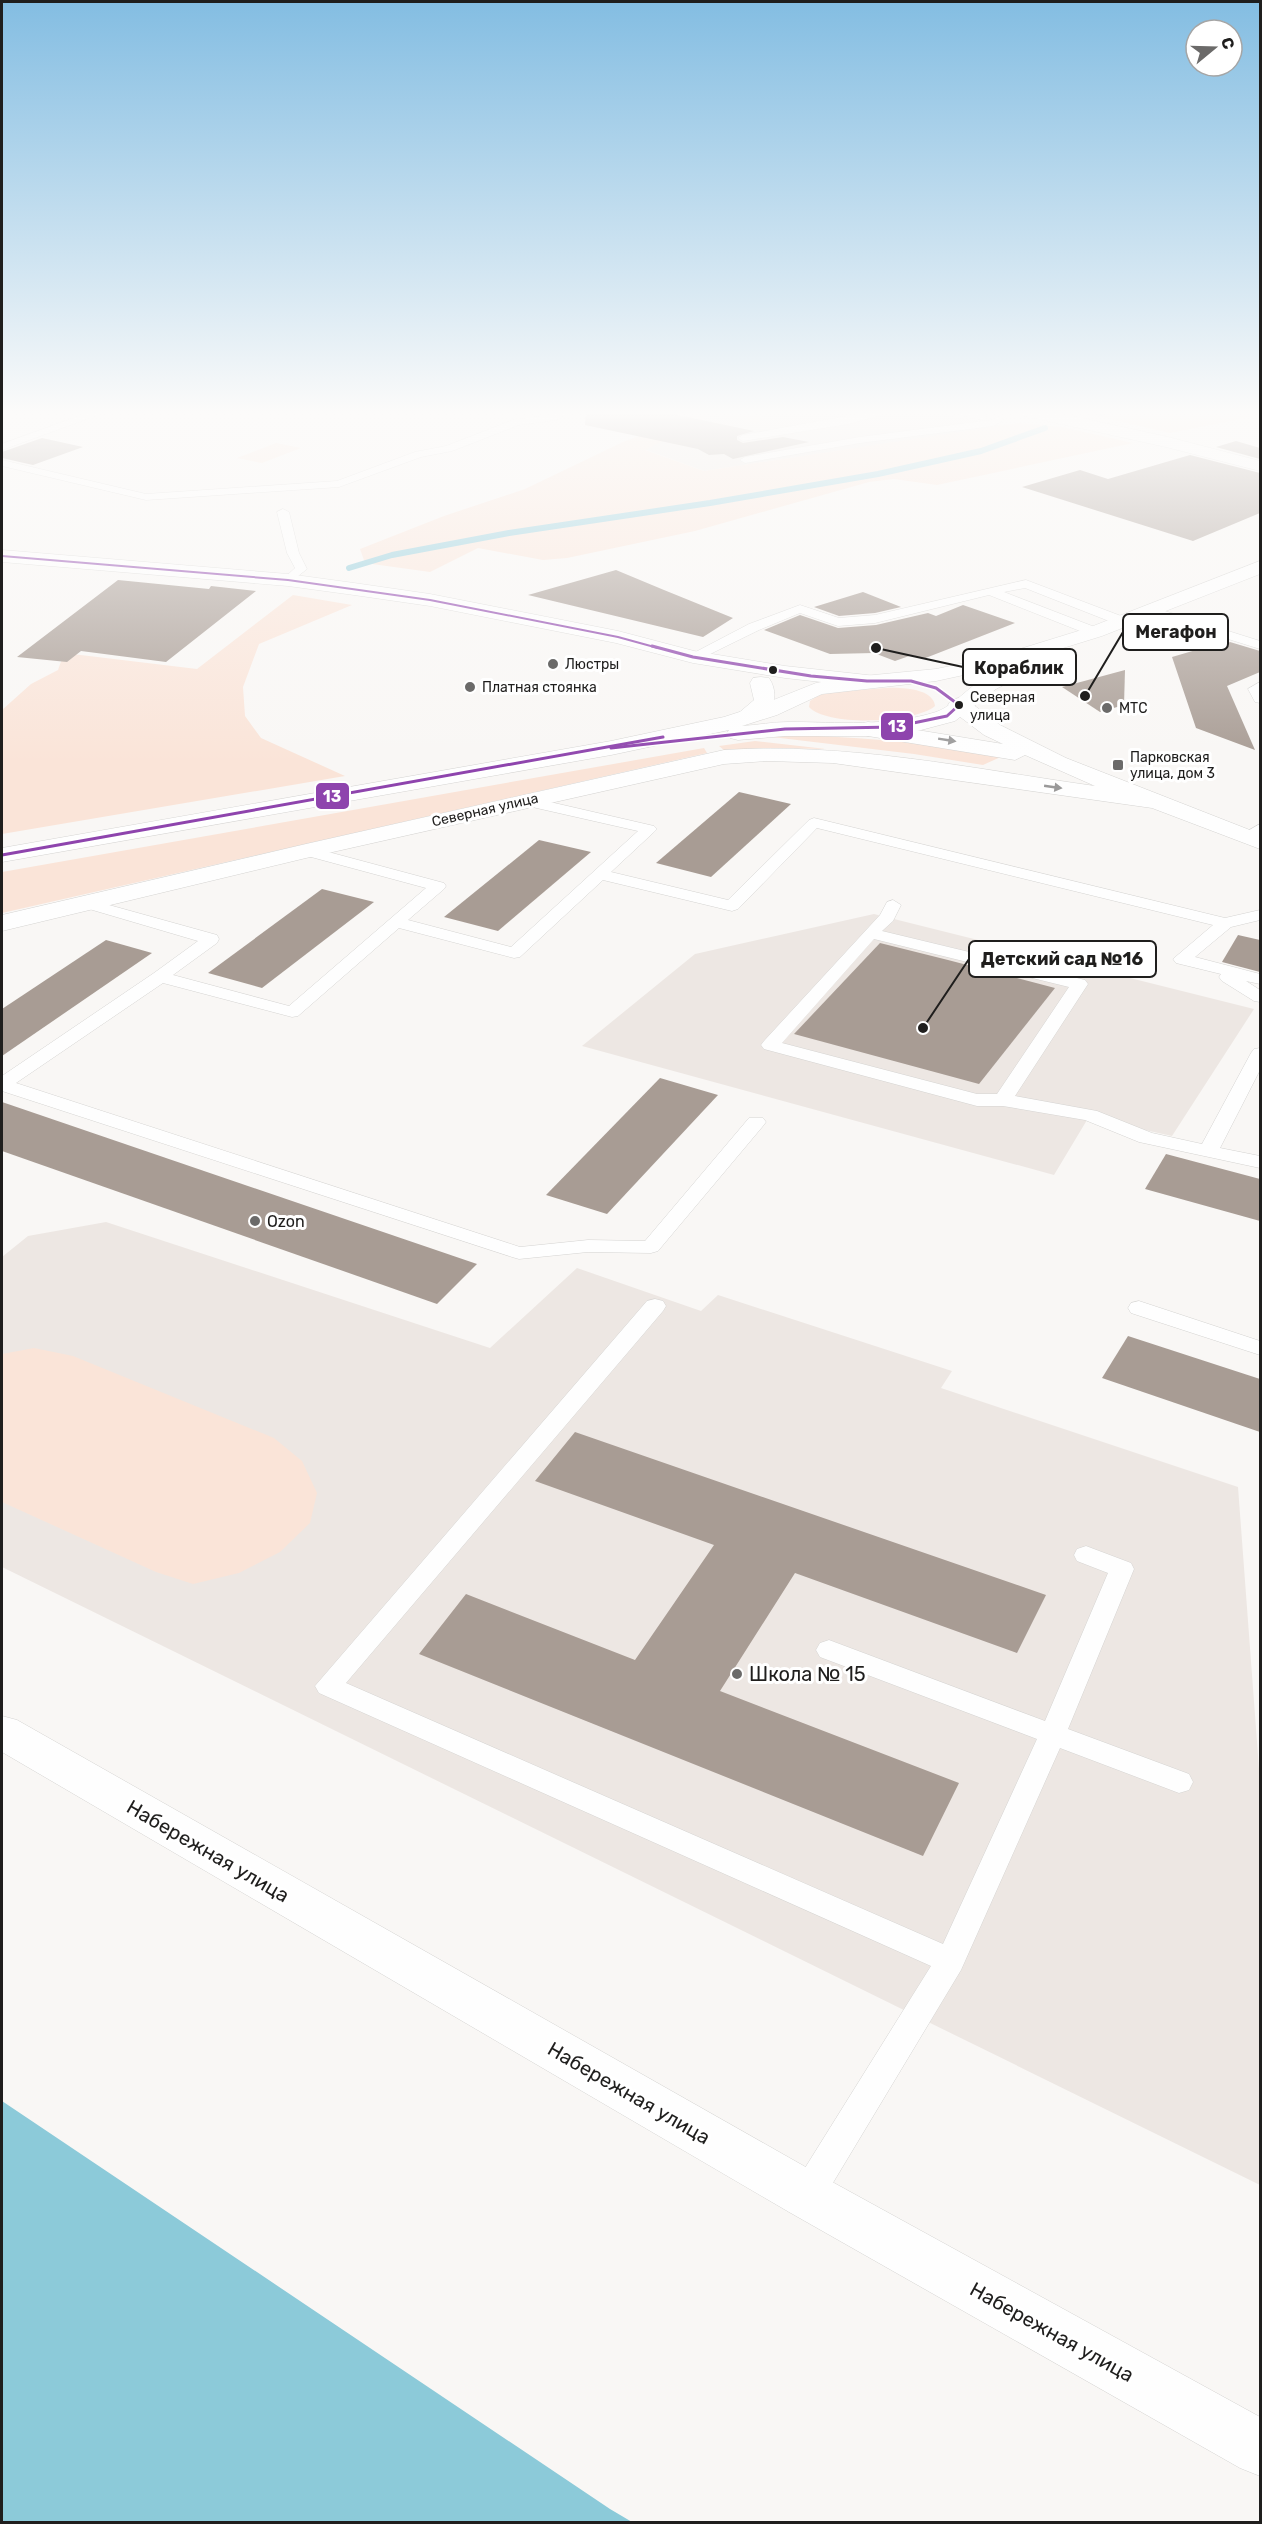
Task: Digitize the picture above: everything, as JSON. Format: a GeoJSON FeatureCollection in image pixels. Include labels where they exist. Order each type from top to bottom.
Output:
{"type":"FeatureCollection","features":[{"type":"Feature","properties":{"kind":"street"},"geometry":{"type":"LineString","coordinates":[[2,556],[288,580],[429,600],[618,637],[693,657],[793,674],[911,681],[936,688],[992,730],[1058,763],[1256,836]]}},
{"type":"Feature","properties":{"kind":"street"},"geometry":{"type":"LineString","coordinates":[[2,855],[611,748],[719,726],[769,710],[816,688],[965,670],[1124,622],[1260,567]]}},
{"type":"Feature","properties":{"kind":"street"},"geometry":{"type":"LineString","coordinates":[[611,748],[754,731],[894,727],[937,719],[953,712],[988,684],[1095,632]]}},
{"type":"Feature","properties":{"kind":"street"},"geometry":{"type":"LineString","coordinates":[[693,657],[761,683],[790,699],[800,715],[831,727],[860,729],[1019,753],[1058,763]]}},
{"type":"Feature","properties":{"kind":"street"},"geometry":{"type":"LineString","coordinates":[[746,717],[758,710],[765,702],[765,692],[761,683]]}},
{"type":"Feature","properties":{"kind":"street"},"geometry":{"type":"LineString","coordinates":[[975,776],[1013,777],[1035,770],[1031,759],[1019,753]]}},
{"type":"Feature","properties":{"kind":"street","name":"Северная улица"},"geometry":{"type":"LineString","coordinates":[[2,923],[306,851],[724,757],[767,754],[833,756],[975,776]]}},
{"type":"Feature","properties":{"kind":"street"},"geometry":{"type":"LineString","coordinates":[[975,776],[1160,802]]}},
{"type":"Feature","properties":{"kind":"street","name":"Набережная улица"},"geometry":{"type":"LineString","coordinates":[[2,1732],[807,2195],[1260,2448]]}},
{"type":"Feature","properties":{"kind":"lane"},"geometry":{"type":"LineString","coordinates":[[287,529],[293,553],[301,569],[288,580]]}},
{"type":"Feature","properties":{"kind":"lane"},"geometry":{"type":"LineString","coordinates":[[693,657],[754,627],[800,609],[838,621],[875,619],[1026,584],[1124,622]]}},
{"type":"Feature","properties":{"kind":"lane"},"geometry":{"type":"LineString","coordinates":[[989,591],[1095,632]]}},
{"type":"Feature","properties":{"kind":"lane"},"geometry":{"type":"LineString","coordinates":[[1149,610],[1260,645]]}},
{"type":"Feature","properties":{"kind":"lane"},"geometry":{"type":"LineString","coordinates":[[1260,686],[1255,689],[1260,699]]}},
{"type":"Feature","properties":{"kind":"lane"},"geometry":{"type":"LineString","coordinates":[[396,922],[514,953],[649,830],[524,801]]}},
{"type":"Feature","properties":{"kind":"lane"},"geometry":{"type":"LineString","coordinates":[[599,874],[732,906],[814,823],[1225,923],[1260,915]]}},
{"type":"Feature","properties":{"kind":"lane"},"geometry":{"type":"LineString","coordinates":[[160,977],[292,1012],[438,886],[306,851]]}},
{"type":"Feature","properties":{"kind":"lane"},"geometry":{"type":"LineString","coordinates":[[2,1085],[160,977],[211,939],[85,903]]}},
{"type":"Feature","properties":{"kind":"lane"},"geometry":{"type":"LineString","coordinates":[[893,905],[887,917],[770,1045],[977,1100],[1003,1100],[1090,1115],[1146,1138],[1260,1162]]}},
{"type":"Feature","properties":{"kind":"lane"},"geometry":{"type":"LineString","coordinates":[[1225,923],[1182,959],[1260,979]]}},
{"type":"Feature","properties":{"kind":"lane"},"geometry":{"type":"LineString","coordinates":[[870,933],[1079,984],[1003,1100]]}},
{"type":"Feature","properties":{"kind":"lane"},"geometry":{"type":"LineString","coordinates":[[1212,967],[1260,997]]}},
{"type":"Feature","properties":{"kind":"lane"},"geometry":{"type":"LineString","coordinates":[[1209,1150],[1260,1053]]}},
{"type":"Feature","properties":{"kind":"lane"},"geometry":{"type":"LineString","coordinates":[[2,1085],[519,1253],[588,1246],[651,1247],[756,1122]]}},
{"type":"Feature","properties":{"kind":"lane"},"geometry":{"type":"LineString","coordinates":[[656,1306],[328,1686],[950,1961]]}},
{"type":"Feature","properties":{"kind":"lane"},"geometry":{"type":"LineString","coordinates":[[1139,1308],[1260,1348]]}},
{"type":"Feature","properties":{"kind":"lane"},"geometry":{"type":"LineString","coordinates":[[807,2195],[950,1961],[1053,1734],[1122,1569],[1086,1555]]}},
{"type":"Feature","properties":{"kind":"lane"},"geometry":{"type":"LineString","coordinates":[[829,1650],[1179,1782]]}},
{"type":"Feature","properties":{"kind":"shaded area"},"geometry":{"type":"Polygon","coordinates":[[[411,529],[703,529],[567,558],[543,560],[478,548],[430,572],[365,563],[360,549],[411,529]]]}},
{"type":"Feature","properties":{"kind":"shaded area"},"geometry":{"type":"Polygon","coordinates":[[[293,595],[352,605],[259,644],[243,687],[245,716],[261,738],[345,776],[2,834],[2,710],[31,684],[58,670],[64,653],[197,669],[293,595]]]}},
{"type":"Feature","properties":{"kind":"shaded area"},"geometry":{"type":"Polygon","coordinates":[[[885,688],[922,692],[933,700],[935,706],[925,712],[910,716],[872,720],[834,718],[809,707],[810,701],[819,695],[885,688]]]}},
{"type":"Feature","properties":{"kind":"shaded area"},"geometry":{"type":"Polygon","coordinates":[[[769,735],[888,740],[1005,755],[983,765],[769,735]]]}},
{"type":"Feature","properties":{"kind":"shaded area"},"geometry":{"type":"Polygon","coordinates":[[[755,741],[826,749],[767,748],[725,751],[719,746],[755,741]]]}},
{"type":"Feature","properties":{"kind":"shaded area"},"geometry":{"type":"Polygon","coordinates":[[[704,748],[707,753],[2,913],[2,872],[704,748]]]}},
{"type":"Feature","properties":{"kind":"shaded area"},"geometry":{"type":"Polygon","coordinates":[[[874,914],[1254,1009],[1172,1136],[1095,1119],[1090,1115],[1054,1175],[582,1046],[695,954],[874,914]]]}},
{"type":"Feature","properties":{"kind":"shaded area","name":"Школа № 15"},"geometry":{"type":"Polygon","coordinates":[[[106,1222],[490,1348],[577,1268],[701,1311],[718,1295],[952,1371],[941,1388],[1238,1487],[1260,1782],[1260,2185],[2,1567],[2,1257],[28,1236],[106,1222]]]}},
{"type":"Feature","properties":{"kind":"shaded area"},"geometry":{"type":"Polygon","coordinates":[[[34,1348],[73,1356],[274,1438],[302,1461],[317,1493],[310,1523],[280,1552],[239,1573],[193,1584],[156,1572],[2,1502],[2,1354],[34,1348]]]}},
{"type":"Feature","properties":{"kind":"water"},"geometry":{"type":"Polygon","coordinates":[[[2,2101],[610,2509],[632,2522],[2,2522],[2,2101]]]}},
{"type":"Feature","properties":{"kind":"building"},"geometry":{"type":"Polygon","coordinates":[[[1154,529],[1222,529],[1193,541],[1154,529]]]}},
{"type":"Feature","properties":{"kind":"building"},"geometry":{"type":"Polygon","coordinates":[[[616,570],[733,618],[703,637],[528,595],[616,570]]]}},
{"type":"Feature","properties":{"kind":"building"},"geometry":{"type":"Polygon","coordinates":[[[118,580],[256,591],[166,662],[81,651],[67,662],[17,657],[118,580]]]}},
{"type":"Feature","properties":{"kind":"building"},"geometry":{"type":"Polygon","coordinates":[[[863,592],[901,607],[875,613],[839,616],[814,607],[863,592]]]}},
{"type":"Feature","properties":{"kind":"building"},"geometry":{"type":"Polygon","coordinates":[[[963,605],[1015,623],[923,659],[912,655],[895,661],[874,653],[830,654],[764,630],[800,615],[838,628],[876,625],[928,613],[936,616],[963,605]]]}},
{"type":"Feature","properties":{"kind":"building"},"geometry":{"type":"Polygon","coordinates":[[[1230,642],[1260,651],[1260,672],[1227,686],[1255,750],[1196,728],[1172,657],[1213,645],[1218,647],[1230,642]]]}},
{"type":"Feature","properties":{"kind":"building"},"geometry":{"type":"Polygon","coordinates":[[[1125,670],[1124,705],[1100,712],[1062,687],[1125,670]]]}},
{"type":"Feature","properties":{"kind":"building"},"geometry":{"type":"Polygon","coordinates":[[[739,792],[791,804],[711,877],[656,863],[739,792]]]}},
{"type":"Feature","properties":{"kind":"building"},"geometry":{"type":"Polygon","coordinates":[[[539,840],[591,852],[498,931],[444,917],[539,840]]]}},
{"type":"Feature","properties":{"kind":"building"},"geometry":{"type":"Polygon","coordinates":[[[322,889],[374,902],[262,988],[208,973],[322,889]]]}},
{"type":"Feature","properties":{"kind":"building"},"geometry":{"type":"Polygon","coordinates":[[[1238,935],[1260,940],[1260,972],[1222,962],[1238,935]]]}},
{"type":"Feature","properties":{"kind":"building"},"geometry":{"type":"Polygon","coordinates":[[[106,940],[152,953],[2,1056],[2,1009],[106,940]]]}},
{"type":"Feature","properties":{"kind":"building"},"geometry":{"type":"Polygon","coordinates":[[[880,943],[1055,988],[979,1084],[794,1034],[880,943]]]}},
{"type":"Feature","properties":{"kind":"building"},"geometry":{"type":"Polygon","coordinates":[[[660,1078],[718,1095],[607,1214],[546,1195],[660,1078]]]}},
{"type":"Feature","properties":{"kind":"building"},"geometry":{"type":"Polygon","coordinates":[[[2,1102],[477,1264],[437,1304],[2,1151],[2,1102]]]}},
{"type":"Feature","properties":{"kind":"building"},"geometry":{"type":"Polygon","coordinates":[[[1166,1154],[1260,1179],[1260,1221],[1145,1189],[1166,1154]]]}},
{"type":"Feature","properties":{"kind":"building"},"geometry":{"type":"Polygon","coordinates":[[[1128,1336],[1260,1379],[1260,1432],[1102,1378],[1128,1336]]]}},
{"type":"Feature","properties":{"kind":"building"},"geometry":{"type":"Polygon","coordinates":[[[575,1432],[1046,1595],[1017,1653],[795,1573],[720,1691],[959,1783],[923,1856],[419,1654],[466,1594],[635,1660],[714,1545],[535,1481],[575,1432]]]}},
{"type":"Feature","properties":{"kind":"waterway"},"geometry":{"type":"LineString","coordinates":[[349,568],[392,555],[537,529]]}},
{"type":"Feature","properties":{"kind":"transit line","name":"13"},"geometry":{"type":"LineString","coordinates":[[2,556],[288,580],[430,600],[618,637],[693,657],[811,676],[867,681],[911,681],[936,688],[959,705],[947,716],[894,727],[785,729],[611,748]]}},
{"type":"Feature","properties":{"kind":"transit line","name":"13"},"geometry":{"type":"LineString","coordinates":[[2,855],[663,737]]}},
{"type":"Feature","properties":{"kind":"place","name":"Кораблик"},"geometry":{"type":"Point","coordinates":[876,648]}},
{"type":"Feature","properties":{"kind":"place","name":"Люстры"},"geometry":{"type":"Point","coordinates":[553,664]}},
{"type":"Feature","properties":{"kind":"place","name":"Платная стоянка"},"geometry":{"type":"Point","coordinates":[470,687]}},
{"type":"Feature","properties":{"kind":"place","name":"Мегафон"},"geometry":{"type":"Point","coordinates":[1085,696]}},
{"type":"Feature","properties":{"kind":"place","name":"Северная улица"},"geometry":{"type":"Point","coordinates":[959,705]}},
{"type":"Feature","properties":{"kind":"place","name":"МТС"},"geometry":{"type":"Point","coordinates":[1107,708]}},
{"type":"Feature","properties":{"kind":"place","name":"Парковская улица, дом 3"},"geometry":{"type":"Point","coordinates":[1118,765]}},
{"type":"Feature","properties":{"kind":"place","name":"Детский сад №16"},"geometry":{"type":"Point","coordinates":[923,1028]}},
{"type":"Feature","properties":{"kind":"place","name":"Ozon"},"geometry":{"type":"Point","coordinates":[255,1221]}},
{"type":"Feature","properties":{"kind":"place","name":"Школа № 15"},"geometry":{"type":"Point","coordinates":[737,1674]}}]}
